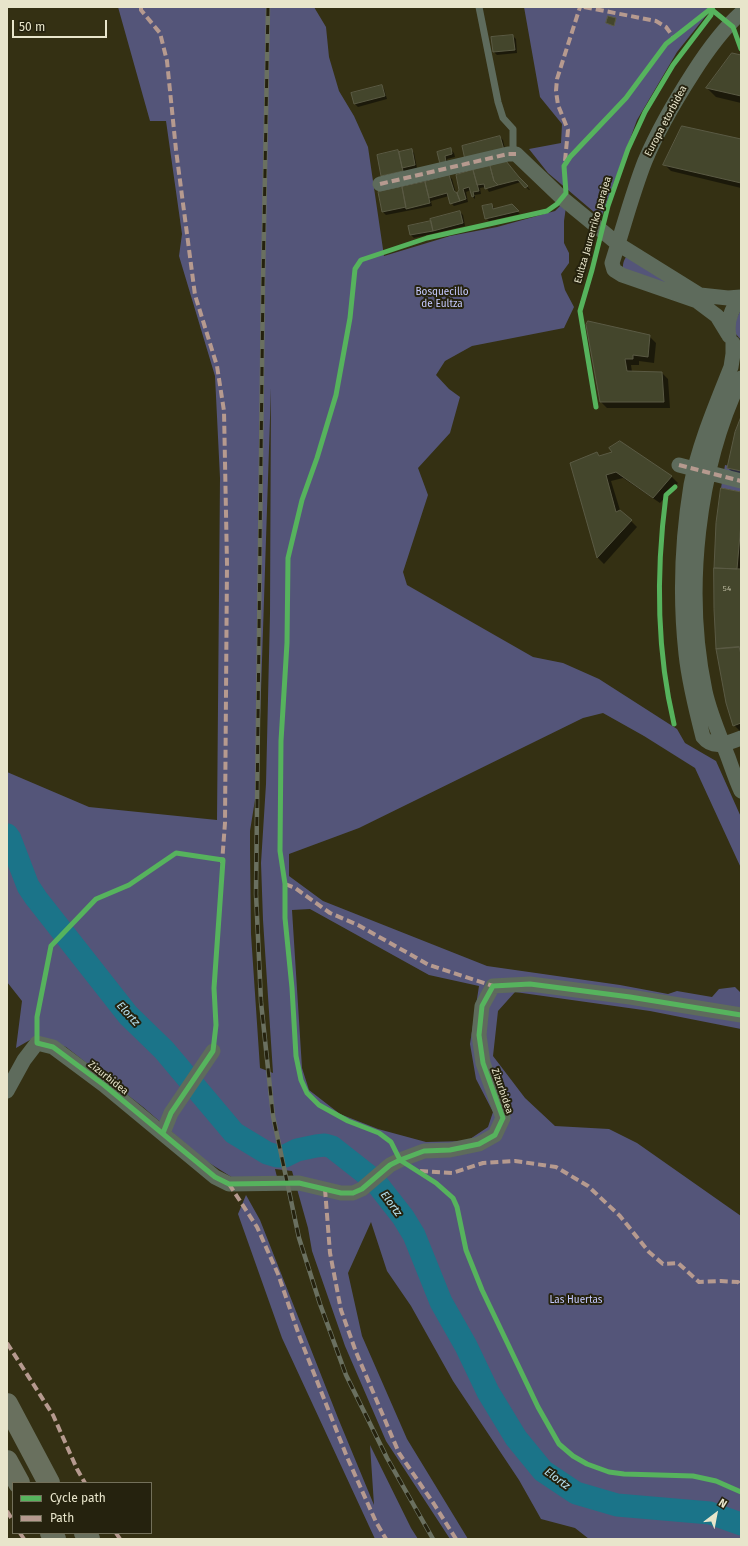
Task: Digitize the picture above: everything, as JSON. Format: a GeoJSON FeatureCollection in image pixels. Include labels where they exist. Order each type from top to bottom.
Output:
{"type":"FeatureCollection","features":[{"type":"Feature","properties":{"kind":"highway"},"geometry":{"type":"LineString","coordinates":[[7,1404],[48,1482]]}},
{"type":"Feature","properties":{"kind":"highway"},"geometry":{"type":"LineString","coordinates":[[7,1461],[18,1482]]}},
{"type":"Feature","properties":{"kind":"street","name":"Europa etorbidea"},"geometry":{"type":"LineString","coordinates":[[618,244],[625,217],[646,160],[673,104],[724,29],[741,13]]}},
{"type":"Feature","properties":{"kind":"street"},"geometry":{"type":"LineString","coordinates":[[380,184],[508,154],[516,154]]}},
{"type":"Feature","properties":{"kind":"street","name":"Eultza Jaurerriko parajea"},"geometry":{"type":"LineString","coordinates":[[516,154],[562,198],[618,244],[700,295],[714,298],[740,298]]}},
{"type":"Feature","properties":{"kind":"street"},"geometry":{"type":"LineString","coordinates":[[618,244],[612,263],[614,270],[622,275],[697,301],[717,316],[734,341]]}},
{"type":"Feature","properties":{"kind":"street","name":"Eultza Jaurerriko parajea"},"geometry":{"type":"LineString","coordinates":[[702,470],[703,441],[731,367],[734,354],[734,341],[729,317],[735,304],[740,298]]}},
{"type":"Feature","properties":{"kind":"street"},"geometry":{"type":"LineString","coordinates":[[741,378],[702,470],[695,562],[697,647],[706,692],[722,744],[741,791]]}},
{"type":"Feature","properties":{"kind":"street"},"geometry":{"type":"LineString","coordinates":[[679,465],[741,481]]}},
{"type":"Feature","properties":{"kind":"street"},"geometry":{"type":"LineString","coordinates":[[722,744],[741,738]]}},
{"type":"Feature","properties":{"kind":"street","name":"Zizurbidea"},"geometry":{"type":"LineString","coordinates":[[7,1092],[24,1060],[37,1043],[53,1047],[104,1085],[215,1177],[229,1184],[299,1183],[341,1193],[353,1193],[362,1189],[390,1165],[400,1160],[424,1151],[450,1150],[479,1144],[495,1135],[504,1118],[483,1063],[479,1035],[482,1006],[493,986],[530,984],[630,997],[741,1015]]}},
{"type":"Feature","properties":{"kind":"street"},"geometry":{"type":"LineString","coordinates":[[163,1133],[171,1113],[213,1051]]}},
{"type":"Feature","properties":{"kind":"lane"},"geometry":{"type":"LineString","coordinates":[[479,7],[498,102],[503,118],[513,129],[513,147],[516,154]]}},
{"type":"Feature","properties":{"kind":"green space"},"geometry":{"type":"Polygon","coordinates":[[[118,7],[314,7],[326,27],[329,57],[339,91],[354,116],[368,147],[384,256],[450,236],[497,227],[555,211],[562,204],[566,207],[564,221],[564,243],[569,253],[569,263],[561,274],[565,290],[574,307],[564,328],[472,346],[445,361],[436,375],[449,389],[460,397],[450,433],[418,468],[428,495],[403,572],[407,585],[533,657],[563,663],[599,679],[677,729],[685,743],[716,761],[741,817],[741,868],[695,768],[644,736],[603,713],[583,718],[359,828],[289,854],[289,876],[323,901],[487,966],[620,985],[668,994],[677,991],[712,997],[719,989],[735,987],[741,993],[741,1029],[650,1011],[515,992],[498,1011],[493,1056],[525,1098],[555,1126],[609,1129],[637,1143],[741,1216],[741,1491],[730,1487],[741,1492],[741,1539],[589,1539],[575,1528],[541,1519],[519,1480],[453,1381],[411,1306],[387,1271],[371,1222],[348,1273],[362,1336],[407,1439],[468,1539],[450,1539],[386,1441],[345,1346],[312,1251],[308,1228],[292,1171],[275,1169],[278,1181],[233,1178],[203,1159],[143,1107],[66,1047],[37,1036],[16,1048],[22,1001],[7,982],[7,772],[89,807],[217,820],[220,478],[215,376],[179,256],[182,234],[166,121],[150,121],[118,7]],[[271,388],[258,781],[250,831],[250,848],[251,934],[260,1068],[273,1073],[263,920],[261,863],[266,784],[270,613],[271,388]],[[310,909],[292,910],[302,1068],[309,1090],[340,1114],[378,1129],[426,1142],[467,1141],[488,1127],[493,1112],[476,1079],[470,1044],[479,986],[429,975],[310,909]]]}},
{"type":"Feature","properties":{"kind":"green space"},"geometry":{"type":"Polygon","coordinates":[[[524,7],[713,7],[677,52],[637,120],[601,218],[548,173],[529,149],[561,143],[562,124],[540,97],[524,7]]]}},
{"type":"Feature","properties":{"kind":"green space"},"geometry":{"type":"Polygon","coordinates":[[[626,257],[691,293],[624,272],[623,264],[626,257]]]}},
{"type":"Feature","properties":{"kind":"green space"},"geometry":{"type":"Polygon","coordinates":[[[741,309],[741,340],[735,333],[734,324],[741,309]]]}},
{"type":"Feature","properties":{"kind":"green space"},"geometry":{"type":"Polygon","coordinates":[[[725,465],[741,469],[741,492],[721,488],[725,465]]]}},
{"type":"Feature","properties":{"kind":"green space"},"geometry":{"type":"Polygon","coordinates":[[[246,1195],[260,1220],[374,1505],[370,1445],[411,1528],[418,1539],[375,1539],[282,1338],[238,1214],[246,1195]]]}},
{"type":"Feature","properties":{"kind":"building"},"geometry":{"type":"Polygon","coordinates":[[[608,16],[616,18],[614,26],[606,23],[608,16]]]}},
{"type":"Feature","properties":{"kind":"building"},"geometry":{"type":"Polygon","coordinates":[[[513,35],[515,50],[493,52],[491,37],[513,35]]]}},
{"type":"Feature","properties":{"kind":"building"},"geometry":{"type":"Polygon","coordinates":[[[732,53],[741,55],[741,96],[706,88],[732,53]]]}},
{"type":"Feature","properties":{"kind":"building"},"geometry":{"type":"Polygon","coordinates":[[[382,85],[385,96],[354,104],[351,93],[382,85]]]}},
{"type":"Feature","properties":{"kind":"building"},"geometry":{"type":"Polygon","coordinates":[[[682,126],[741,139],[741,183],[663,165],[682,126]]]}},
{"type":"Feature","properties":{"kind":"building"},"geometry":{"type":"Polygon","coordinates":[[[500,136],[504,150],[465,160],[462,146],[500,136]]]}},
{"type":"Feature","properties":{"kind":"building"},"geometry":{"type":"Polygon","coordinates":[[[451,148],[452,154],[445,156],[446,162],[440,164],[437,152],[451,148]]]}},
{"type":"Feature","properties":{"kind":"building"},"geometry":{"type":"Polygon","coordinates":[[[412,149],[415,165],[402,168],[399,152],[412,149]]]}},
{"type":"Feature","properties":{"kind":"building"},"geometry":{"type":"Polygon","coordinates":[[[398,150],[403,171],[381,176],[377,155],[398,150]]]}},
{"type":"Feature","properties":{"kind":"building"},"geometry":{"type":"Polygon","coordinates":[[[506,161],[528,186],[525,188],[518,180],[498,185],[494,181],[490,166],[506,161]]]}},
{"type":"Feature","properties":{"kind":"building"},"geometry":{"type":"Polygon","coordinates":[[[490,166],[494,181],[498,185],[485,189],[484,184],[477,185],[473,170],[490,166]]]}},
{"type":"Feature","properties":{"kind":"building"},"geometry":{"type":"Polygon","coordinates":[[[473,170],[479,191],[473,192],[474,196],[472,197],[469,187],[463,189],[466,199],[460,201],[457,193],[459,190],[456,175],[473,170]]]}},
{"type":"Feature","properties":{"kind":"building"},"geometry":{"type":"Polygon","coordinates":[[[449,175],[454,191],[457,193],[460,201],[450,204],[447,193],[429,198],[425,182],[449,175]]]}},
{"type":"Feature","properties":{"kind":"building"},"geometry":{"type":"Polygon","coordinates":[[[425,182],[430,203],[406,209],[402,187],[425,182]]]}},
{"type":"Feature","properties":{"kind":"building"},"geometry":{"type":"Polygon","coordinates":[[[402,187],[406,207],[382,212],[378,192],[402,187]]]}},
{"type":"Feature","properties":{"kind":"building"},"geometry":{"type":"Polygon","coordinates":[[[492,204],[493,209],[512,204],[519,211],[485,219],[482,206],[492,204]]]}},
{"type":"Feature","properties":{"kind":"building"},"geometry":{"type":"Polygon","coordinates":[[[460,211],[463,223],[433,231],[430,219],[460,211]]]}},
{"type":"Feature","properties":{"kind":"building"},"geometry":{"type":"Polygon","coordinates":[[[431,221],[433,231],[410,235],[408,226],[431,221]]]}},
{"type":"Feature","properties":{"kind":"building"},"geometry":{"type":"Polygon","coordinates":[[[588,321],[650,335],[648,357],[633,355],[633,359],[625,359],[627,371],[662,372],[664,402],[600,402],[586,325],[588,321]]]}},
{"type":"Feature","properties":{"kind":"building"},"geometry":{"type":"Polygon","coordinates":[[[741,417],[741,471],[727,468],[735,432],[741,417]]]}},
{"type":"Feature","properties":{"kind":"building"},"geometry":{"type":"Polygon","coordinates":[[[620,441],[672,476],[653,498],[616,472],[606,475],[616,512],[620,510],[632,520],[597,558],[570,463],[597,452],[599,456],[612,452],[609,448],[620,441]]]}},
{"type":"Feature","properties":{"kind":"building"},"geometry":{"type":"Polygon","coordinates":[[[721,488],[741,492],[741,523],[737,569],[714,568],[716,523],[721,488]]]}},
{"type":"Feature","properties":{"kind":"building"},"geometry":{"type":"Polygon","coordinates":[[[714,568],[741,569],[741,647],[716,649],[714,568]]]}},
{"type":"Feature","properties":{"kind":"building"},"geometry":{"type":"Polygon","coordinates":[[[739,647],[741,654],[741,723],[733,726],[726,703],[716,649],[739,647]]]}},
{"type":"Feature","properties":{"kind":"waterway","name":"Elortz"},"geometry":{"type":"LineString","coordinates":[[7,835],[10,839],[28,886],[36,898],[128,1015],[164,1050],[234,1133],[267,1153],[277,1156],[285,1156],[297,1150],[316,1146],[325,1145],[332,1147],[374,1180],[403,1217],[414,1235],[441,1302],[466,1346],[488,1392],[516,1438],[543,1471],[576,1493],[617,1505],[710,1513],[741,1524]]}},
{"type":"Feature","properties":{"kind":"railway"},"geometry":{"type":"LineString","coordinates":[[268,7],[263,283],[256,894],[261,1002],[273,1116],[299,1238],[320,1304],[346,1375],[387,1458],[433,1539]]}},
{"type":"Feature","properties":{"kind":"marked path"},"geometry":{"type":"LineString","coordinates":[[141,7],[141,10],[160,33],[167,61],[176,150],[195,295],[217,366],[224,411],[227,564],[225,823],[222,863]]}},
{"type":"Feature","properties":{"kind":"marked path"},"geometry":{"type":"LineString","coordinates":[[565,161],[568,130],[558,105],[556,91],[557,79],[580,7]]}},
{"type":"Feature","properties":{"kind":"marked path"},"geometry":{"type":"LineString","coordinates":[[584,7],[656,21],[666,27],[674,38]]}},
{"type":"Feature","properties":{"kind":"marked path"},"geometry":{"type":"LineString","coordinates":[[380,184],[508,154],[516,154]]}},
{"type":"Feature","properties":{"kind":"marked path"},"geometry":{"type":"LineString","coordinates":[[679,465],[741,481]]}},
{"type":"Feature","properties":{"kind":"marked path"},"geometry":{"type":"LineString","coordinates":[[285,884],[295,888],[330,913],[358,925],[429,965],[493,986]]}},
{"type":"Feature","properties":{"kind":"marked path"},"geometry":{"type":"LineString","coordinates":[[420,1171],[452,1173],[483,1163],[515,1161],[556,1167],[588,1186],[620,1216],[649,1252],[663,1264],[678,1263],[699,1282],[738,1282],[741,1286]]}},
{"type":"Feature","properties":{"kind":"marked path"},"geometry":{"type":"LineString","coordinates":[[229,1184],[257,1227],[278,1274],[300,1338],[347,1457],[376,1522],[386,1539]]}},
{"type":"Feature","properties":{"kind":"marked path"},"geometry":{"type":"LineString","coordinates":[[325,1189],[330,1253],[341,1310],[356,1352],[399,1453],[456,1539]]}},
{"type":"Feature","properties":{"kind":"marked path"},"geometry":{"type":"LineString","coordinates":[[7,1343],[53,1415],[77,1469],[84,1482]]}},
{"type":"Feature","properties":{"kind":"marked path"},"geometry":{"type":"LineString","coordinates":[[7,1511],[12,1519]]}},
{"type":"Feature","properties":{"kind":"marked path"},"geometry":{"type":"LineString","coordinates":[[21,1534],[24,1539]]}},
{"type":"Feature","properties":{"kind":"marked path"},"geometry":{"type":"LineString","coordinates":[[117,1534],[120,1539]]}},
{"type":"Feature","properties":{"kind":"cycle path"},"geometry":{"type":"LineString","coordinates":[[713,7],[666,44],[626,98],[570,157],[564,166],[566,193],[557,204],[547,211],[427,238],[361,260],[355,269],[350,318],[336,395],[317,458],[302,500],[288,558],[287,643],[281,741],[280,851],[285,884],[285,918],[292,988],[296,1056],[301,1080],[307,1093],[319,1105],[348,1121],[379,1133],[391,1142],[400,1160],[436,1183],[453,1198],[457,1207],[466,1250],[482,1290],[538,1407],[559,1444],[573,1456],[587,1464],[609,1472],[624,1474],[693,1476],[716,1481],[741,1492]]}},
{"type":"Feature","properties":{"kind":"cycle path"},"geometry":{"type":"LineString","coordinates":[[711,9],[733,27],[741,49]]}},
{"type":"Feature","properties":{"kind":"cycle path"},"geometry":{"type":"LineString","coordinates":[[596,407],[580,311],[608,206],[628,149],[645,112],[673,65],[711,15]]}},
{"type":"Feature","properties":{"kind":"cycle path"},"geometry":{"type":"LineString","coordinates":[[674,724],[664,667],[661,638],[659,581],[660,553],[666,495],[675,487]]}},
{"type":"Feature","properties":{"kind":"cycle path"},"geometry":{"type":"LineString","coordinates":[[163,1133],[171,1113],[213,1051],[216,1025],[214,988],[223,860],[176,853],[129,885],[96,899],[51,946],[37,1017],[37,1043],[53,1047],[104,1085],[215,1177],[229,1184],[299,1183],[341,1193],[353,1193],[362,1189],[390,1165],[400,1160],[424,1151],[450,1150],[479,1144],[495,1135],[503,1118],[483,1063],[479,1035],[482,1006],[493,986],[530,984],[630,997],[741,1015]]}},
{"type":"Feature","properties":{"kind":"park label","name":"Bosquecillo de Eultza"},"geometry":{"type":"Point","coordinates":[442,298]}},
{"type":"Feature","properties":{"kind":"park label","name":"Las Huertas"},"geometry":{"type":"Point","coordinates":[576,1300]}}]}
